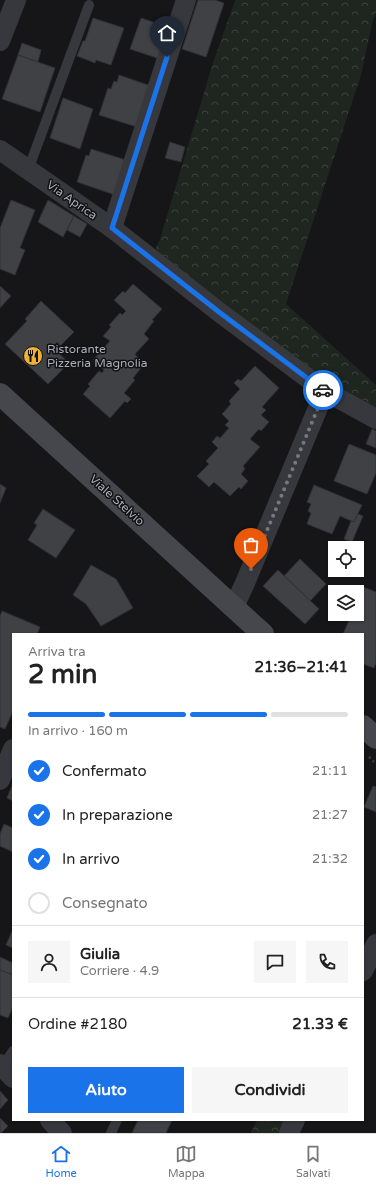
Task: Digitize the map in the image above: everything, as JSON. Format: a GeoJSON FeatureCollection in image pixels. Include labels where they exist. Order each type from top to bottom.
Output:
{"type":"FeatureCollection","features":[{"type":"Feature","properties":{"kind":"street"},"geometry":{"type":"LineString","coordinates":[[0,41],[16,0]]}},
{"type":"Feature","properties":{"kind":"street"},"geometry":{"type":"LineString","coordinates":[[112,228],[186,0]]}},
{"type":"Feature","properties":{"kind":"street","name":"Via Aprica"},"geometry":{"type":"LineString","coordinates":[[0,150],[112,228],[219,312],[325,391],[376,419]]}},
{"type":"Feature","properties":{"kind":"street"},"geometry":{"type":"LineString","coordinates":[[234,607],[325,391]]}},
{"type":"Feature","properties":{"kind":"street","name":"Viale Stelvio"},"geometry":{"type":"LineString","coordinates":[[0,394],[262,633]]}},
{"type":"Feature","properties":{"kind":"street"},"geometry":{"type":"LineString","coordinates":[[364,727],[376,738]]}},
{"type":"Feature","properties":{"kind":"street"},"geometry":{"type":"LineString","coordinates":[[0,780],[12,751]]}},
{"type":"Feature","properties":{"kind":"street"},"geometry":{"type":"LineString","coordinates":[[364,969],[376,944]]}},
{"type":"Feature","properties":{"kind":"street"},"geometry":{"type":"LineString","coordinates":[[51,1121],[62,1133]]}},
{"type":"Feature","properties":{"kind":"street"},"geometry":{"type":"LineString","coordinates":[[289,1133],[295,1121]]}},
{"type":"Feature","properties":{"kind":"lane"},"geometry":{"type":"LineString","coordinates":[[28,170],[89,5]]}},
{"type":"Feature","properties":{"kind":"lane"},"geometry":{"type":"LineString","coordinates":[[111,1133],[117,1121]]}},
{"type":"Feature","properties":{"kind":"green space"},"geometry":{"type":"Polygon","coordinates":[[[235,0],[376,0],[376,14],[373,20],[361,75],[286,304],[376,385],[376,412],[323,382],[154,252],[160,239],[212,66],[235,0]]]}},
{"type":"Feature","properties":{"kind":"green space"},"geometry":{"type":"Polygon","coordinates":[[[257,1121],[291,1121],[285,1133],[251,1133],[257,1121]]]}},
{"type":"Feature","properties":{"kind":"building"},"geometry":{"type":"Polygon","coordinates":[[[198,0],[215,0],[224,3],[206,57],[182,49],[198,0]]]}},
{"type":"Feature","properties":{"kind":"building"},"geometry":{"type":"Polygon","coordinates":[[[93,18],[124,28],[111,65],[96,60],[95,63],[77,56],[83,41],[85,41],[93,18]]]}},
{"type":"Feature","properties":{"kind":"building"},"geometry":{"type":"Polygon","coordinates":[[[141,18],[171,28],[160,59],[130,49],[141,18]]]}},
{"type":"Feature","properties":{"kind":"building"},"geometry":{"type":"Polygon","coordinates":[[[22,43],[41,50],[38,62],[18,55],[22,43]]]}},
{"type":"Feature","properties":{"kind":"building"},"geometry":{"type":"Polygon","coordinates":[[[18,55],[55,68],[40,112],[2,99],[18,55]]]}},
{"type":"Feature","properties":{"kind":"building"},"geometry":{"type":"Polygon","coordinates":[[[119,75],[151,86],[137,127],[99,115],[108,88],[111,89],[114,81],[117,82],[119,75]]]}},
{"type":"Feature","properties":{"kind":"building"},"geometry":{"type":"Polygon","coordinates":[[[63,98],[93,109],[80,149],[50,138],[63,98]]]}},
{"type":"Feature","properties":{"kind":"building"},"geometry":{"type":"Polygon","coordinates":[[[170,142],[185,147],[181,162],[165,158],[170,142]]]}},
{"type":"Feature","properties":{"kind":"building"},"geometry":{"type":"Polygon","coordinates":[[[91,149],[126,160],[115,195],[77,182],[86,155],[89,156],[91,149]]]}},
{"type":"Feature","properties":{"kind":"building"},"geometry":{"type":"Polygon","coordinates":[[[11,200],[35,210],[20,248],[25,250],[15,275],[0,269],[0,228],[11,200]]]}},
{"type":"Feature","properties":{"kind":"building"},"geometry":{"type":"Polygon","coordinates":[[[48,200],[74,216],[63,237],[38,222],[48,200]]]}},
{"type":"Feature","properties":{"kind":"building"},"geometry":{"type":"Polygon","coordinates":[[[74,216],[87,224],[80,237],[67,230],[74,216]]]}},
{"type":"Feature","properties":{"kind":"building"},"geometry":{"type":"Polygon","coordinates":[[[133,284],[162,309],[152,320],[154,321],[144,334],[149,339],[135,354],[138,358],[134,362],[141,368],[133,378],[135,380],[124,393],[131,399],[127,403],[125,401],[110,418],[83,394],[90,386],[88,384],[99,371],[102,373],[104,370],[93,360],[110,341],[103,336],[111,327],[109,325],[120,313],[122,315],[126,311],[114,300],[123,291],[125,293],[133,284]]]}},
{"type":"Feature","properties":{"kind":"building"},"geometry":{"type":"Polygon","coordinates":[[[0,286],[11,296],[0,308],[0,286]]]}},
{"type":"Feature","properties":{"kind":"building"},"geometry":{"type":"Polygon","coordinates":[[[41,301],[74,332],[60,346],[57,342],[52,347],[69,363],[48,384],[5,344],[27,321],[25,319],[41,301]]]}},
{"type":"Feature","properties":{"kind":"building"},"geometry":{"type":"Polygon","coordinates":[[[255,366],[279,388],[262,407],[266,410],[261,415],[269,422],[261,431],[259,429],[250,439],[260,447],[243,466],[245,469],[241,474],[248,481],[241,489],[239,487],[230,496],[214,482],[209,487],[197,476],[209,464],[206,461],[218,448],[212,442],[217,436],[220,438],[229,428],[225,425],[229,421],[222,414],[231,404],[229,401],[240,389],[234,383],[238,379],[241,381],[255,366]]]}},
{"type":"Feature","properties":{"kind":"building"},"geometry":{"type":"Polygon","coordinates":[[[372,429],[376,431],[376,448],[366,444],[372,429]]]}},
{"type":"Feature","properties":{"kind":"building"},"geometry":{"type":"Polygon","coordinates":[[[349,444],[376,455],[376,473],[367,494],[334,481],[349,444]]]}},
{"type":"Feature","properties":{"kind":"building"},"geometry":{"type":"Polygon","coordinates":[[[0,484],[6,488],[0,503],[0,484]]]}},
{"type":"Feature","properties":{"kind":"building"},"geometry":{"type":"Polygon","coordinates":[[[314,485],[362,505],[354,522],[340,516],[332,534],[307,524],[311,513],[308,511],[311,504],[307,502],[314,485]]]}},
{"type":"Feature","properties":{"kind":"building"},"geometry":{"type":"Polygon","coordinates":[[[43,509],[75,530],[56,558],[28,540],[37,525],[34,523],[43,509]]]}},
{"type":"Feature","properties":{"kind":"building"},"geometry":{"type":"Polygon","coordinates":[[[358,514],[363,516],[352,541],[344,539],[351,521],[354,522],[358,514]]]}},
{"type":"Feature","properties":{"kind":"building"},"geometry":{"type":"Polygon","coordinates":[[[300,559],[326,584],[310,601],[284,576],[300,559]]]}},
{"type":"Feature","properties":{"kind":"building"},"geometry":{"type":"Polygon","coordinates":[[[91,565],[116,579],[133,608],[101,626],[86,604],[73,595],[91,565]]]}},
{"type":"Feature","properties":{"kind":"building"},"geometry":{"type":"Polygon","coordinates":[[[278,570],[319,609],[305,624],[263,586],[278,570]]]}},
{"type":"Feature","properties":{"kind":"building"},"geometry":{"type":"Polygon","coordinates":[[[364,587],[376,592],[376,663],[374,668],[364,664],[364,633],[343,633],[349,621],[364,621],[364,587]]]}},
{"type":"Feature","properties":{"kind":"building"},"geometry":{"type":"Polygon","coordinates":[[[2,611],[40,627],[37,633],[12,633],[12,713],[5,729],[0,727],[0,616],[2,611]]]}},
{"type":"Feature","properties":{"kind":"building"},"geometry":{"type":"Polygon","coordinates":[[[12,786],[12,800],[7,798],[12,786]]]}},
{"type":"Feature","properties":{"kind":"building"},"geometry":{"type":"Polygon","coordinates":[[[373,786],[376,787],[376,812],[364,807],[373,786]]]}},
{"type":"Feature","properties":{"kind":"building"},"geometry":{"type":"Polygon","coordinates":[[[4,824],[12,828],[12,852],[0,846],[0,834],[4,824]]]}},
{"type":"Feature","properties":{"kind":"building"},"geometry":{"type":"Polygon","coordinates":[[[12,931],[12,948],[6,945],[12,931]]]}},
{"type":"Feature","properties":{"kind":"building"},"geometry":{"type":"Polygon","coordinates":[[[0,957],[12,963],[12,975],[0,970],[0,957]]]}},
{"type":"Feature","properties":{"kind":"building"},"geometry":{"type":"Polygon","coordinates":[[[0,970],[12,975],[12,1009],[8,1018],[0,1015],[0,970]]]}},
{"type":"Feature","properties":{"kind":"building"},"geometry":{"type":"Polygon","coordinates":[[[0,1091],[8,1100],[0,1109],[0,1091]]]}},
{"type":"Feature","properties":{"kind":"building"},"geometry":{"type":"Polygon","coordinates":[[[0,1118],[8,1126],[1,1133],[0,1133],[0,1118]]]}},
{"type":"Feature","properties":{"kind":"building"},"geometry":{"type":"Polygon","coordinates":[[[138,1121],[172,1121],[166,1133],[132,1133],[138,1121]]]}},
{"type":"Feature","properties":{"kind":"way so far"},"geometry":{"type":"LineString","coordinates":[[251,569],[325,391],[323,390]]}},
{"type":"Feature","properties":{"kind":"place","name":"Ristorante Pizzeria Magnolia"},"geometry":{"type":"Point","coordinates":[33,356]}},
{"type":"Feature","properties":{"kind":"route"},"geometry":{"type":"LineString","coordinates":[[167,57],[112,228],[219,312],[323,390]]}}]}
